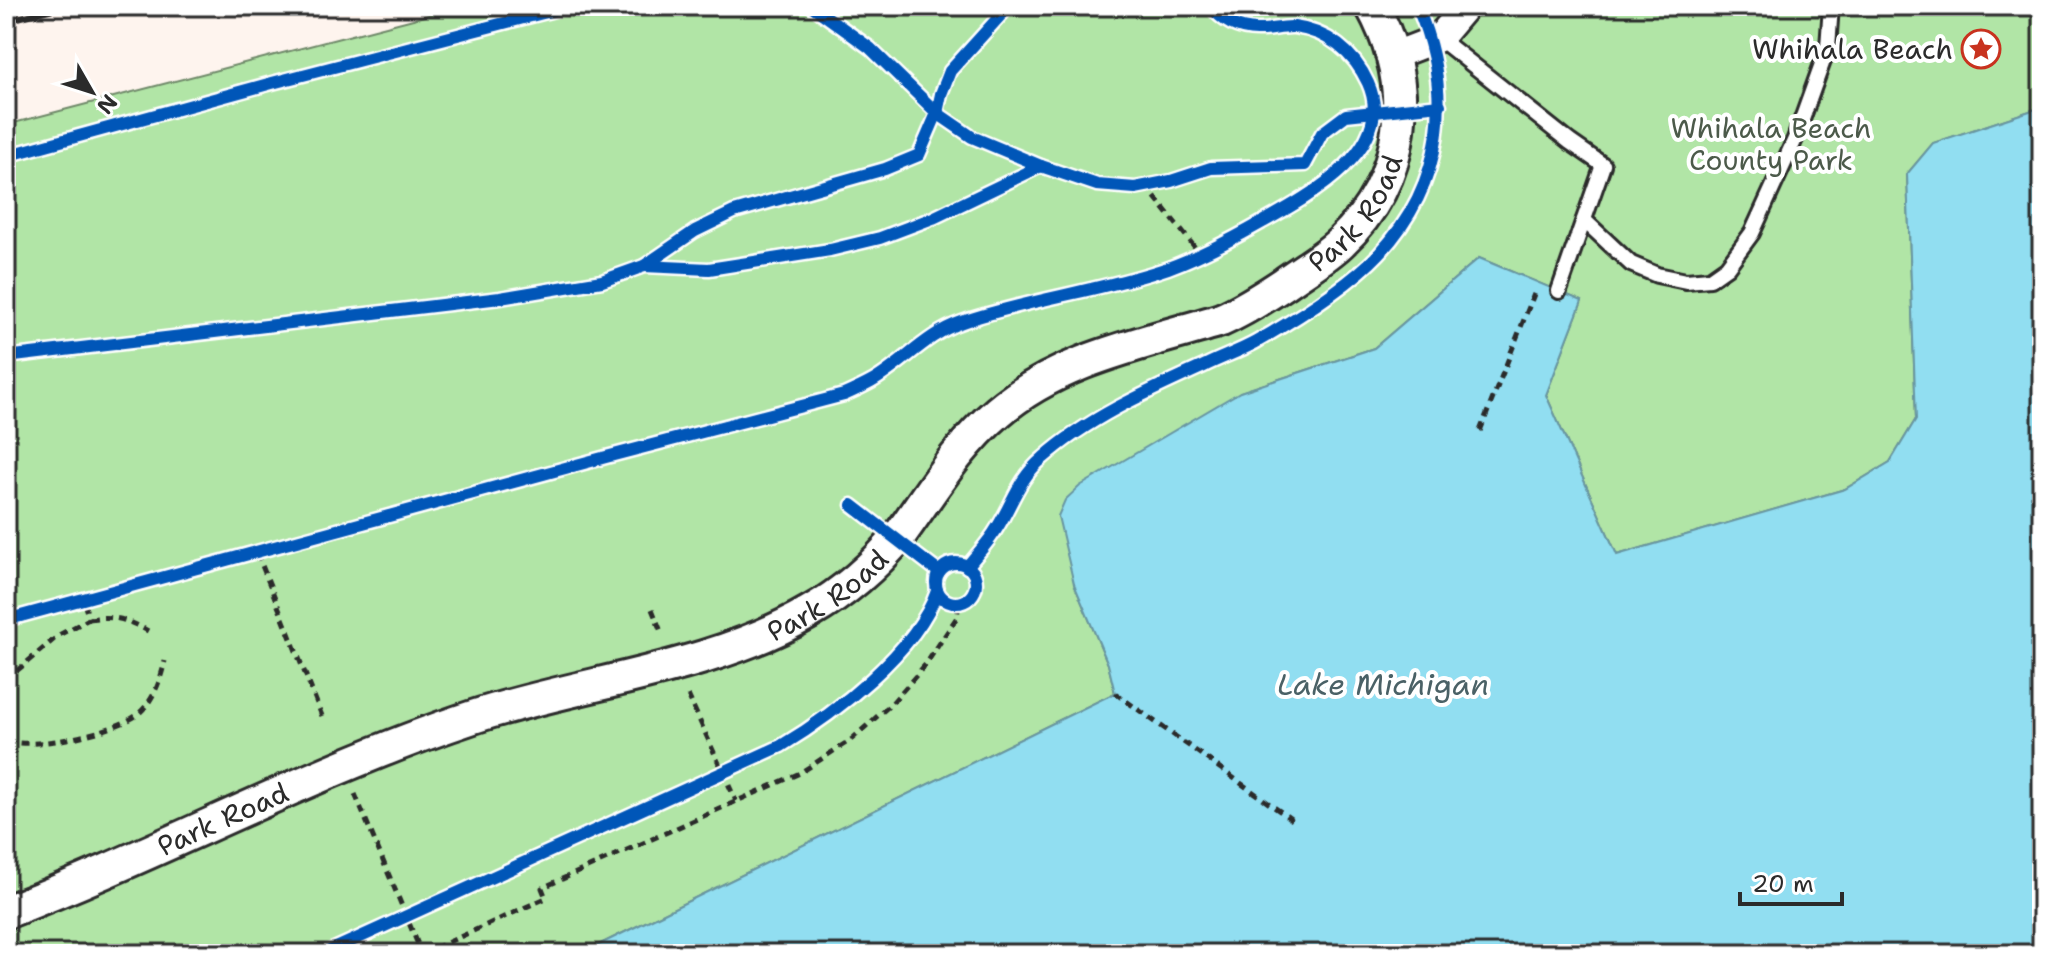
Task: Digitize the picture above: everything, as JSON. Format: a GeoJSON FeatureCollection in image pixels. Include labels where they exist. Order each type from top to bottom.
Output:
{"type":"FeatureCollection","features":[{"type":"Feature","properties":{"kind":"street","name":"Park Road"},"geometry":{"type":"LineString","coordinates":[[6,912],[343,767],[474,717],[740,646],[811,612],[863,573],[898,537],[949,462],[999,411],[1023,393],[1073,367],[1243,311],[1339,244],[1360,221],[1381,188],[1393,156],[1400,109],[1395,55],[1385,28],[1372,6]]}},
{"type":"Feature","properties":{"kind":"street"},"geometry":{"type":"LineString","coordinates":[[1395,55],[1439,38],[1466,6]]}},
{"type":"Feature","properties":{"kind":"lane"},"geometry":{"type":"LineString","coordinates":[[1584,220],[1631,264],[1657,275],[1686,281],[1710,279],[1727,267],[1752,233],[1795,139],[1828,47],[1831,6]]}},
{"type":"Feature","properties":{"kind":"lane"},"geometry":{"type":"LineString","coordinates":[[1439,38],[1603,165],[1559,291]]}},
{"type":"Feature","properties":{"kind":"path"},"geometry":{"type":"LineString","coordinates":[[1147,186],[1195,258],[1215,249]]}},
{"type":"Feature","properties":{"kind":"path"},"geometry":{"type":"LineString","coordinates":[[1480,431],[1535,292]]}},
{"type":"Feature","properties":{"kind":"path"},"geometry":{"type":"LineString","coordinates":[[273,549],[251,555],[322,716]]}},
{"type":"Feature","properties":{"kind":"path"},"geometry":{"type":"LineString","coordinates":[[68,604],[97,596]]}},
{"type":"Feature","properties":{"kind":"path"},"geometry":{"type":"LineString","coordinates":[[83,600],[89,619]]}},
{"type":"Feature","properties":{"kind":"path"},"geometry":{"type":"LineString","coordinates":[[350,782],[422,954],[546,898],[542,888],[800,773],[852,739],[891,704],[934,652],[957,617],[958,600]]}},
{"type":"Feature","properties":{"kind":"path"},"geometry":{"type":"LineString","coordinates":[[652,609],[673,664],[736,801]]}},
{"type":"Feature","properties":{"kind":"path"},"geometry":{"type":"LineString","coordinates":[[6,680],[59,635],[89,619],[109,616],[148,631]]}},
{"type":"Feature","properties":{"kind":"path"},"geometry":{"type":"LineString","coordinates":[[6,740],[29,744],[112,728],[137,715],[158,689],[165,661]]}},
{"type":"Feature","properties":{"kind":"path"},"geometry":{"type":"LineString","coordinates":[[1115,693],[1295,822]]}},
{"type":"Feature","properties":{"kind":"path"},"geometry":{"type":"LineString","coordinates":[[709,779],[736,767]]}},
{"type":"Feature","properties":{"kind":"path"},"geometry":{"type":"LineString","coordinates":[[391,923],[419,910]]}},
{"type":"Feature","properties":{"kind":"green space","name":"Whihala Beach County Park"},"geometry":{"type":"Polygon","coordinates":[[[463,6],[2042,6],[2042,107],[1933,143],[1907,174],[1916,419],[1890,462],[1845,489],[1617,555],[1546,395],[1582,301],[1479,258],[1374,348],[1240,392],[1074,584],[1108,664],[1115,693],[580,954],[6,954],[6,125],[463,6]]]}},
{"type":"Feature","properties":{"kind":"water","name":"Lake Michigan"},"geometry":{"type":"Polygon","coordinates":[[[2042,107],[2042,954],[580,954],[1115,693],[1108,664],[1074,584],[1058,516],[1065,500],[1080,486],[1240,392],[1374,348],[1479,258],[1582,301],[1546,395],[1617,555],[1845,489],[1890,462],[1916,419],[1907,174],[1933,143],[2042,107]]]}},
{"type":"Feature","properties":{"kind":"railway"},"geometry":{"type":"LineString","coordinates":[[6,21],[65,6]]}},
{"type":"Feature","properties":{"kind":"cycle path"},"geometry":{"type":"LineString","coordinates":[[6,156],[570,6]]}},
{"type":"Feature","properties":{"kind":"cycle path"},"geometry":{"type":"LineString","coordinates":[[812,6],[870,48],[937,113],[972,137],[1097,185],[1135,188],[1211,168],[1305,165],[1322,133],[1346,115],[1440,105]]}},
{"type":"Feature","properties":{"kind":"cycle path"},"geometry":{"type":"LineString","coordinates":[[6,357],[500,298],[602,281],[644,266],[695,231],[734,212],[885,169],[919,155],[950,71],[1009,6]]}},
{"type":"Feature","properties":{"kind":"cycle path"},"geometry":{"type":"LineString","coordinates":[[6,620],[844,395],[871,382],[949,327],[1013,307],[1143,276],[1227,242],[1301,200],[1343,168],[1359,150],[1370,129],[1374,107],[1362,72],[1347,53],[1328,38],[1294,27],[1244,28],[1231,24],[1211,6]]}},
{"type":"Feature","properties":{"kind":"cycle path"},"geometry":{"type":"LineString","coordinates":[[967,567],[994,533],[1028,474],[1061,443],[1121,406],[1250,345],[1304,313],[1367,266],[1401,227],[1418,198],[1437,136],[1439,104],[1436,71],[1417,6]]}},
{"type":"Feature","properties":{"kind":"cycle path"},"geometry":{"type":"LineString","coordinates":[[644,266],[709,269],[830,250],[880,238],[933,218],[1041,166]]}},
{"type":"Feature","properties":{"kind":"cycle path"},"geometry":{"type":"LineString","coordinates":[[852,505],[939,572]]}},
{"type":"Feature","properties":{"kind":"cycle path"},"geometry":{"type":"LineString","coordinates":[[956,563],[970,569],[976,583],[970,597],[956,603],[942,597],[936,583],[942,569],[956,563]]}},
{"type":"Feature","properties":{"kind":"cycle path"},"geometry":{"type":"LineString","coordinates":[[323,954],[781,746],[848,699],[893,658],[927,614],[937,591]]}},
{"type":"Feature","properties":{"kind":"place","name":"Whihala Beach"},"geometry":{"type":"Point","coordinates":[1981,49]}}]}
